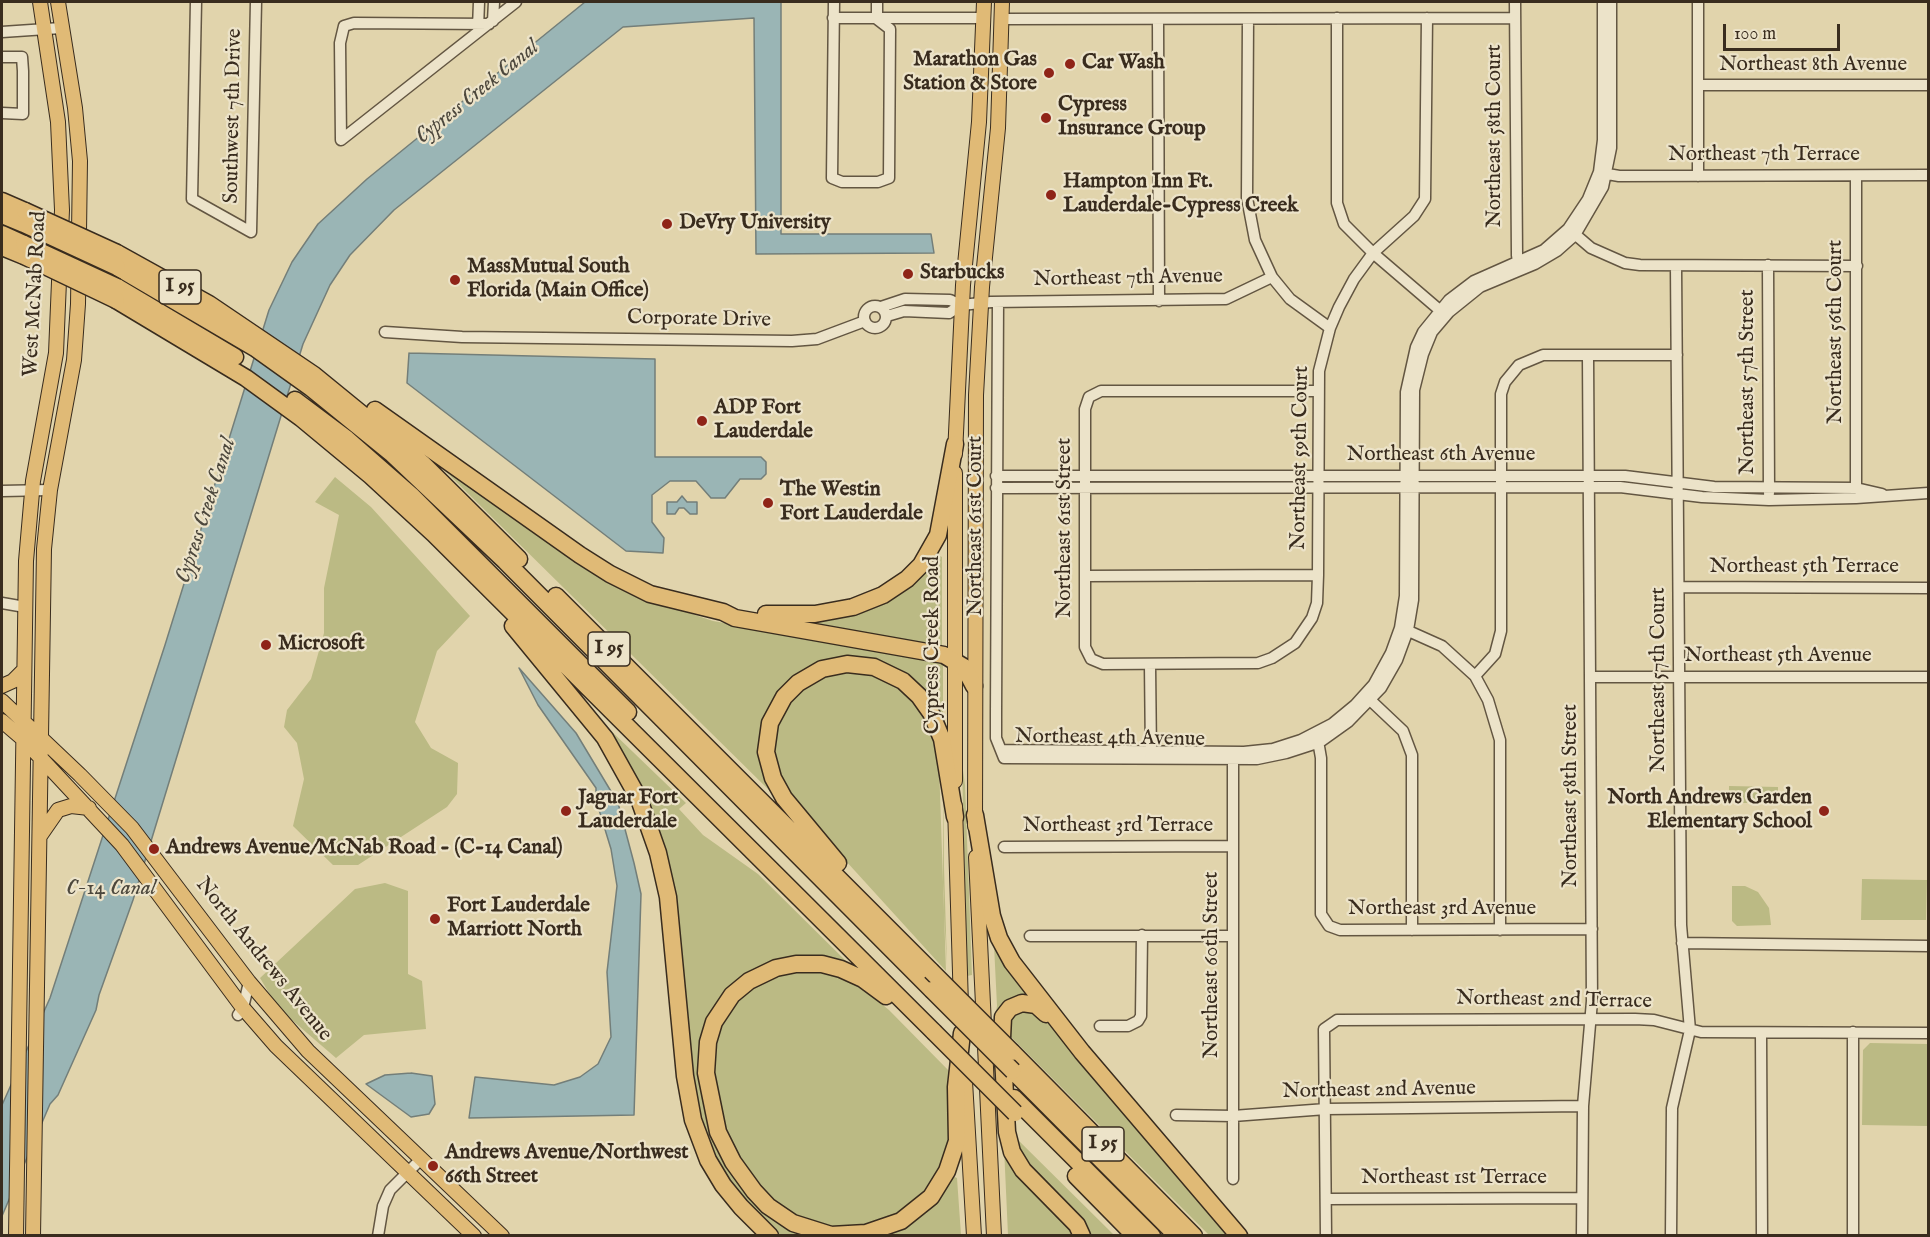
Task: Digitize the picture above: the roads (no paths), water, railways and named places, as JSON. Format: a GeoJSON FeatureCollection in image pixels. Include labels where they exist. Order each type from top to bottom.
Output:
{"type":"FeatureCollection","features":[{"type":"Feature","properties":{"kind":"highway","name":"I 95"},"geometry":{"type":"LineString","coordinates":[[2,201],[24,217],[117,260],[238,330],[378,426],[444,484],[1194,1236]]}},
{"type":"Feature","properties":{"kind":"highway"},"geometry":{"type":"LineString","coordinates":[[2,215],[24,217]]}},
{"type":"Feature","properties":{"kind":"highway"},"geometry":{"type":"LineString","coordinates":[[2,234],[24,250]]}},
{"type":"Feature","properties":{"kind":"highway","name":"I 95"},"geometry":{"type":"LineString","coordinates":[[2,247],[24,250],[117,294],[229,360],[303,412],[393,495],[934,1025],[1014,1105],[1135,1236]]}},
{"type":"Feature","properties":{"kind":"highway"},"geometry":{"type":"LineString","coordinates":[[312,381],[349,391],[610,574],[663,598],[723,612],[787,615],[828,612],[866,603],[899,585],[921,565],[938,535],[955,444]]}},
{"type":"Feature","properties":{"kind":"highway"},"geometry":{"type":"LineString","coordinates":[[312,381],[458,515],[1177,1236]]}},
{"type":"Feature","properties":{"kind":"highway"},"geometry":{"type":"LineString","coordinates":[[303,412],[383,470],[453,535],[934,1025]]}},
{"type":"Feature","properties":{"kind":"highway"},"geometry":{"type":"LineString","coordinates":[[475,575],[515,630],[605,738],[639,799],[658,853],[668,897],[685,1076],[693,1120],[705,1154],[723,1185],[741,1208],[770,1236]]}},
{"type":"Feature","properties":{"kind":"highway"},"geometry":{"type":"LineString","coordinates":[[723,612],[735,618],[936,653],[955,659],[964,667],[974,686]]}},
{"type":"Feature","properties":{"kind":"highway"},"geometry":{"type":"LineString","coordinates":[[895,935],[856,883],[802,822],[777,788],[767,760],[766,742],[773,714],[784,697],[806,678],[839,665],[874,667],[903,681],[926,706],[938,728],[955,817]]}},
{"type":"Feature","properties":{"kind":"highway"},"geometry":{"type":"LineString","coordinates":[[975,815],[990,905],[1002,946],[1016,969],[1082,1052],[1239,1236]]}},
{"type":"Feature","properties":{"kind":"highway"},"geometry":{"type":"LineString","coordinates":[[934,1025],[863,980],[831,966],[805,963],[776,968],[749,981],[732,995],[714,1022],[708,1042],[707,1085],[714,1120],[723,1143],[740,1172],[761,1198],[785,1219],[803,1227],[840,1235],[857,1235],[883,1229],[919,1209],[937,1190],[954,1152],[958,1131],[956,1087],[962,1033]]}},
{"type":"Feature","properties":{"kind":"highway"},"geometry":{"type":"LineString","coordinates":[[1082,1052],[1036,1005],[1018,1004],[1005,1014],[1002,1038],[1010,1145],[1023,1170],[1077,1225],[1082,1236]]}},
{"type":"Feature","properties":{"kind":"highway"},"geometry":{"type":"LineString","coordinates":[[1014,1105],[1152,1236]]}},
{"type":"Feature","properties":{"kind":"main road","name":"West McNab Road"},"geometry":{"type":"LineString","coordinates":[[16,1236],[25,607],[32,490],[53,381],[61,286],[60,144],[40,2]]}},
{"type":"Feature","properties":{"kind":"main road","name":"West McNab Road"},"geometry":{"type":"LineString","coordinates":[[33,1236],[44,567],[50,489],[70,390],[78,304],[80,161],[75,108],[58,2]]}},
{"type":"Feature","properties":{"kind":"main road","name":"Cypress Creek Road"},"geometry":{"type":"LineString","coordinates":[[974,1236],[962,1033],[955,817],[955,444],[962,305],[976,167],[984,2]]}},
{"type":"Feature","properties":{"kind":"main road"},"geometry":{"type":"LineString","coordinates":[[988,2],[994,14],[1002,19]]}},
{"type":"Feature","properties":{"kind":"main road","name":"Cypress Creek Road"},"geometry":{"type":"LineString","coordinates":[[994,1236],[975,815],[974,686],[976,395],[981,303],[994,176],[1002,2]]}},
{"type":"Feature","properties":{"kind":"main road"},"geometry":{"type":"LineString","coordinates":[[984,18],[991,25],[1000,59]]}},
{"type":"Feature","properties":{"kind":"main road"},"geometry":{"type":"LineString","coordinates":[[2,686],[13,681],[24,670]]}},
{"type":"Feature","properties":{"kind":"main road","name":"North Andrews Avenue"},"geometry":{"type":"LineString","coordinates":[[2,701],[107,802],[155,855],[249,982],[308,1051],[502,1236]]}},
{"type":"Feature","properties":{"kind":"main road","name":"North Andrews Avenue"},"geometry":{"type":"LineString","coordinates":[[2,721],[23,739],[101,821],[147,878],[240,1011],[312,1083],[474,1236]]}},
{"type":"Feature","properties":{"kind":"main road"},"geometry":{"type":"LineString","coordinates":[[39,838],[58,810],[71,806],[89,808]]}},
{"type":"Feature","properties":{"kind":"main road"},"geometry":{"type":"LineString","coordinates":[[20,974],[37,974]]}},
{"type":"Feature","properties":{"kind":"street","name":"Southwest 7th Drive"},"geometry":{"type":"LineString","coordinates":[[196,2],[192,199],[251,232],[256,2]]}},
{"type":"Feature","properties":{"kind":"street"},"geometry":{"type":"LineString","coordinates":[[479,2],[484,25]]}},
{"type":"Feature","properties":{"kind":"street"},"geometry":{"type":"LineString","coordinates":[[484,25],[494,2]]}},
{"type":"Feature","properties":{"kind":"street"},"geometry":{"type":"LineString","coordinates":[[484,25],[354,23],[344,26],[340,43],[341,140],[516,2]]}},
{"type":"Feature","properties":{"kind":"street"},"geometry":{"type":"LineString","coordinates":[[834,2],[832,178],[842,182],[878,182],[890,178],[890,29],[877,19]]}},
{"type":"Feature","properties":{"kind":"street"},"geometry":{"type":"LineString","coordinates":[[877,2],[877,19]]}},
{"type":"Feature","properties":{"kind":"street","name":"Northeast 58th Court"},"geometry":{"type":"LineString","coordinates":[[1515,2],[1518,266]]}},
{"type":"Feature","properties":{"kind":"street"},"geometry":{"type":"LineString","coordinates":[[1603,2],[1603,173]]}},
{"type":"Feature","properties":{"kind":"street"},"geometry":{"type":"LineString","coordinates":[[1611,2],[1611,131],[1597,200],[1572,232],[1591,248],[1625,263],[1676,266],[1857,266]]}},
{"type":"Feature","properties":{"kind":"street"},"geometry":{"type":"LineString","coordinates":[[1698,2],[1698,176]]}},
{"type":"Feature","properties":{"kind":"street"},"geometry":{"type":"LineString","coordinates":[[833,18],[984,18]]}},
{"type":"Feature","properties":{"kind":"street"},"geometry":{"type":"LineString","coordinates":[[1337,18],[1337,203],[1344,224],[1373,253],[1442,312]]}},
{"type":"Feature","properties":{"kind":"street","name":"Northeast 59th Court"},"geometry":{"type":"LineString","coordinates":[[1150,665],[1243,664],[1272,658],[1295,643],[1306,628],[1317,603],[1317,391],[1330,328],[1354,279],[1373,253],[1414,216],[1425,199],[1427,18]]}},
{"type":"Feature","properties":{"kind":"street"},"geometry":{"type":"LineString","coordinates":[[1002,19],[1515,18]]}},
{"type":"Feature","properties":{"kind":"street"},"geometry":{"type":"LineString","coordinates":[[1158,19],[1159,301]]}},
{"type":"Feature","properties":{"kind":"street"},"geometry":{"type":"LineString","coordinates":[[1248,19],[1247,198],[1255,240],[1272,277],[1304,312],[1330,328]]}},
{"type":"Feature","properties":{"kind":"street"},"geometry":{"type":"LineString","coordinates":[[2,32],[44,31],[61,28]]}},
{"type":"Feature","properties":{"kind":"street"},"geometry":{"type":"LineString","coordinates":[[2,57],[22,57],[23,114],[2,113]]}},
{"type":"Feature","properties":{"kind":"street","name":"Northeast 8th Avenue"},"geometry":{"type":"LineString","coordinates":[[1698,85],[1929,85]]}},
{"type":"Feature","properties":{"kind":"street","name":"Northeast 7th Terrace"},"geometry":{"type":"LineString","coordinates":[[1603,173],[1698,176],[1929,175]]}},
{"type":"Feature","properties":{"kind":"street","name":"Northeast 56th Court"},"geometry":{"type":"LineString","coordinates":[[1856,176],[1856,488]]}},
{"type":"Feature","properties":{"kind":"street","name":"Northeast 4th Avenue"},"geometry":{"type":"LineString","coordinates":[[1000,750],[1151,756],[1270,757],[1318,738],[1348,722],[1390,674],[1413,600],[1408,377],[1416,347],[1442,312],[1479,286],[1518,266],[1547,257],[1572,232]]}},
{"type":"Feature","properties":{"kind":"street","name":"Northeast 57th Street"},"geometry":{"type":"LineString","coordinates":[[1768,265],[1769,500]]}},
{"type":"Feature","properties":{"kind":"street","name":"Northeast 57th Court"},"geometry":{"type":"LineString","coordinates":[[1671,1236],[1672,1108],[1690,1030],[1682,943],[1676,266]]}},
{"type":"Feature","properties":{"kind":"street","name":"Northeast 7th Avenue"},"geometry":{"type":"LineString","coordinates":[[981,303],[1226,299],[1272,277]]}},
{"type":"Feature","properties":{"kind":"street","name":"Northeast 61st Court"},"geometry":{"type":"LineString","coordinates":[[998,302],[996,738],[1000,750]]}},
{"type":"Feature","properties":{"kind":"street"},"geometry":{"type":"LineString","coordinates":[[884,311],[885,323],[880,327],[869,326],[865,321],[868,308],[875,305],[884,311],[949,313],[962,305],[981,303]]}},
{"type":"Feature","properties":{"kind":"street","name":"Corporate Drive"},"geometry":{"type":"LineString","coordinates":[[384,332],[437,336],[792,341],[817,339],[865,321]]}},
{"type":"Feature","properties":{"kind":"street"},"geometry":{"type":"LineString","coordinates":[[1474,676],[1495,654],[1501,631],[1500,405],[1505,382],[1519,365],[1543,355],[1677,355]]}},
{"type":"Feature","properties":{"kind":"street","name":"Northeast 58th Street"},"geometry":{"type":"LineString","coordinates":[[1582,1236],[1582,1106],[1591,1019],[1592,929],[1588,356]]}},
{"type":"Feature","properties":{"kind":"street","name":"Northeast 61st Street"},"geometry":{"type":"LineString","coordinates":[[1150,665],[1103,664],[1090,659],[1085,647],[1085,409],[1089,397],[1101,391],[1317,391]]}},
{"type":"Feature","properties":{"kind":"street","name":"Northeast 6th Avenue"},"geometry":{"type":"LineString","coordinates":[[996,476],[1086,482]]}},
{"type":"Feature","properties":{"kind":"street","name":"Northeast 6th Avenue"},"geometry":{"type":"LineString","coordinates":[[996,488],[1086,482],[1590,481],[1644,477],[1714,487],[1856,488],[1885,495]]}},
{"type":"Feature","properties":{"kind":"street","name":"Northeast 6th Avenue"},"geometry":{"type":"LineString","coordinates":[[1590,481],[1678,495],[1769,500],[1856,498],[1929,493]]}},
{"type":"Feature","properties":{"kind":"street"},"geometry":{"type":"LineString","coordinates":[[2,491],[50,489]]}},
{"type":"Feature","properties":{"kind":"street"},"geometry":{"type":"LineString","coordinates":[[1086,576],[1318,575]]}},
{"type":"Feature","properties":{"kind":"street","name":"Northeast 5th Terrace"},"geometry":{"type":"LineString","coordinates":[[1680,587],[1929,588]]}},
{"type":"Feature","properties":{"kind":"street"},"geometry":{"type":"LineString","coordinates":[[2,603],[25,607]]}},
{"type":"Feature","properties":{"kind":"street"},"geometry":{"type":"LineString","coordinates":[[1404,629],[1442,646],[1474,676],[1488,700],[1500,740],[1500,930]]}},
{"type":"Feature","properties":{"kind":"street"},"geometry":{"type":"LineString","coordinates":[[1150,665],[1151,756]]}},
{"type":"Feature","properties":{"kind":"street","name":"Northeast 5th Avenue"},"geometry":{"type":"LineString","coordinates":[[1591,677],[1929,677]]}},
{"type":"Feature","properties":{"kind":"street"},"geometry":{"type":"LineString","coordinates":[[1368,698],[1403,731],[1412,755],[1412,930]]}},
{"type":"Feature","properties":{"kind":"street","name":"Northeast 3rd Avenue"},"geometry":{"type":"LineString","coordinates":[[1318,738],[1321,914],[1329,926],[1340,930],[1592,929]]}},
{"type":"Feature","properties":{"kind":"street","name":"Northeast 60th Street"},"geometry":{"type":"LineString","coordinates":[[1233,756],[1233,1179]]}},
{"type":"Feature","properties":{"kind":"street","name":"Northeast 3rd Terrace"},"geometry":{"type":"LineString","coordinates":[[1004,847],[1233,846]]}},
{"type":"Feature","properties":{"kind":"street"},"geometry":{"type":"LineString","coordinates":[[1100,1026],[1128,1026],[1138,1022],[1143,1011],[1142,935]]}},
{"type":"Feature","properties":{"kind":"street"},"geometry":{"type":"LineString","coordinates":[[1030,936],[1232,936]]}},
{"type":"Feature","properties":{"kind":"street"},"geometry":{"type":"LineString","coordinates":[[1682,943],[1929,946]]}},
{"type":"Feature","properties":{"kind":"street"},"geometry":{"type":"LineString","coordinates":[[240,1011],[249,982]]}},
{"type":"Feature","properties":{"kind":"street","name":"Northeast 2nd Terrace"},"geometry":{"type":"LineString","coordinates":[[1326,1109],[1324,1029],[1336,1020],[1654,1020],[1690,1030],[1761,1033],[1929,1033]]}},
{"type":"Feature","properties":{"kind":"street"},"geometry":{"type":"LineString","coordinates":[[1853,1032],[1853,1236]]}},
{"type":"Feature","properties":{"kind":"street"},"geometry":{"type":"LineString","coordinates":[[1761,1033],[1762,1236]]}},
{"type":"Feature","properties":{"kind":"street","name":"Northeast 2nd Avenue"},"geometry":{"type":"LineString","coordinates":[[1176,1115],[1233,1116],[1326,1109],[1582,1106]]}},
{"type":"Feature","properties":{"kind":"street"},"geometry":{"type":"LineString","coordinates":[[1326,1109],[1326,1236]]}},
{"type":"Feature","properties":{"kind":"street"},"geometry":{"type":"LineString","coordinates":[[378,1236],[383,1206],[390,1190],[421,1159]]}},
{"type":"Feature","properties":{"kind":"street","name":"Northeast 1st Terrace"},"geometry":{"type":"LineString","coordinates":[[1326,1199],[1582,1198]]}},
{"type":"Feature","properties":{"kind":"water","name":"C-14 Canal"},"geometry":{"type":"Polygon","coordinates":[[[585,2],[781,2],[781,234],[931,234],[934,253],[756,254],[754,18],[623,27],[394,210],[350,255],[330,285],[303,344],[133,900],[99,995],[96,1010],[58,1095],[50,1104],[2,1216],[2,1105],[50,998],[165,645],[269,310],[292,262],[318,224],[367,179],[585,2]]]}},
{"type":"Feature","properties":{"kind":"water"},"geometry":{"type":"Polygon","coordinates":[[[409,353],[655,359],[655,457],[761,457],[766,462],[766,474],[761,479],[740,479],[725,498],[711,498],[696,481],[670,481],[652,495],[652,522],[664,538],[663,553],[626,551],[407,383],[409,353]]]}},
{"type":"Feature","properties":{"kind":"water"},"geometry":{"type":"Polygon","coordinates":[[[682,496],[687,502],[697,502],[697,514],[690,514],[684,508],[679,508],[675,514],[667,514],[667,502],[677,502],[682,496]]]}},
{"type":"Feature","properties":{"kind":"water"},"geometry":{"type":"Polygon","coordinates":[[[519,668],[576,733],[618,803],[634,863],[641,894],[634,1115],[469,1118],[475,1077],[554,1085],[580,1077],[598,1064],[611,1037],[607,972],[617,886],[611,849],[596,800],[596,788],[538,705],[519,668]]]}},
{"type":"Feature","properties":{"kind":"water"},"geometry":{"type":"Polygon","coordinates":[[[411,1073],[432,1076],[435,1104],[429,1114],[411,1117],[366,1084],[385,1075],[411,1073]]]}},
{"type":"Feature","properties":{"kind":"place","name":"Car Wash"},"geometry":{"type":"Point","coordinates":[1070,64]}},
{"type":"Feature","properties":{"kind":"place","name":"Marathon Gas Station & Store"},"geometry":{"type":"Point","coordinates":[1049,73]}},
{"type":"Feature","properties":{"kind":"place","name":"Cypress Insurance Group"},"geometry":{"type":"Point","coordinates":[1046,118]}},
{"type":"Feature","properties":{"kind":"place","name":"Hampton Inn Ft. Lauderdale-Cypress Creek"},"geometry":{"type":"Point","coordinates":[1051,195]}},
{"type":"Feature","properties":{"kind":"place","name":"DeVry University"},"geometry":{"type":"Point","coordinates":[667,224]}},
{"type":"Feature","properties":{"kind":"place","name":"Starbucks"},"geometry":{"type":"Point","coordinates":[908,274]}},
{"type":"Feature","properties":{"kind":"place","name":"MassMutual South Florida (Main Office)"},"geometry":{"type":"Point","coordinates":[455,280]}},
{"type":"Feature","properties":{"kind":"place","name":"ADP Fort Lauderdale"},"geometry":{"type":"Point","coordinates":[702,421]}},
{"type":"Feature","properties":{"kind":"place","name":"The Westin Fort Lauderdale"},"geometry":{"type":"Point","coordinates":[768,503]}},
{"type":"Feature","properties":{"kind":"place","name":"Microsoft"},"geometry":{"type":"Point","coordinates":[266,645]}},
{"type":"Feature","properties":{"kind":"place","name":"Jaguar Fort Lauderdale"},"geometry":{"type":"Point","coordinates":[566,811]}},
{"type":"Feature","properties":{"kind":"place","name":"North Andrews Garden Elementary School"},"geometry":{"type":"Point","coordinates":[1824,811]}},
{"type":"Feature","properties":{"kind":"place","name":"Andrews Avenue/McNab Road - (C-14 Canal)"},"geometry":{"type":"Point","coordinates":[154,849]}},
{"type":"Feature","properties":{"kind":"place","name":"Fort Lauderdale Marriott North"},"geometry":{"type":"Point","coordinates":[435,919]}},
{"type":"Feature","properties":{"kind":"place","name":"Andrews Avenue/Northwest 66th Street"},"geometry":{"type":"Point","coordinates":[433,1166]}},
{"type":"Feature","properties":{"kind":"water label","name":"Cypress Creek Canal"},"geometry":{"type":"Point","coordinates":[478,93]}},
{"type":"Feature","properties":{"kind":"water label","name":"Cypress Creek Canal"},"geometry":{"type":"Point","coordinates":[207,511]}}]}
